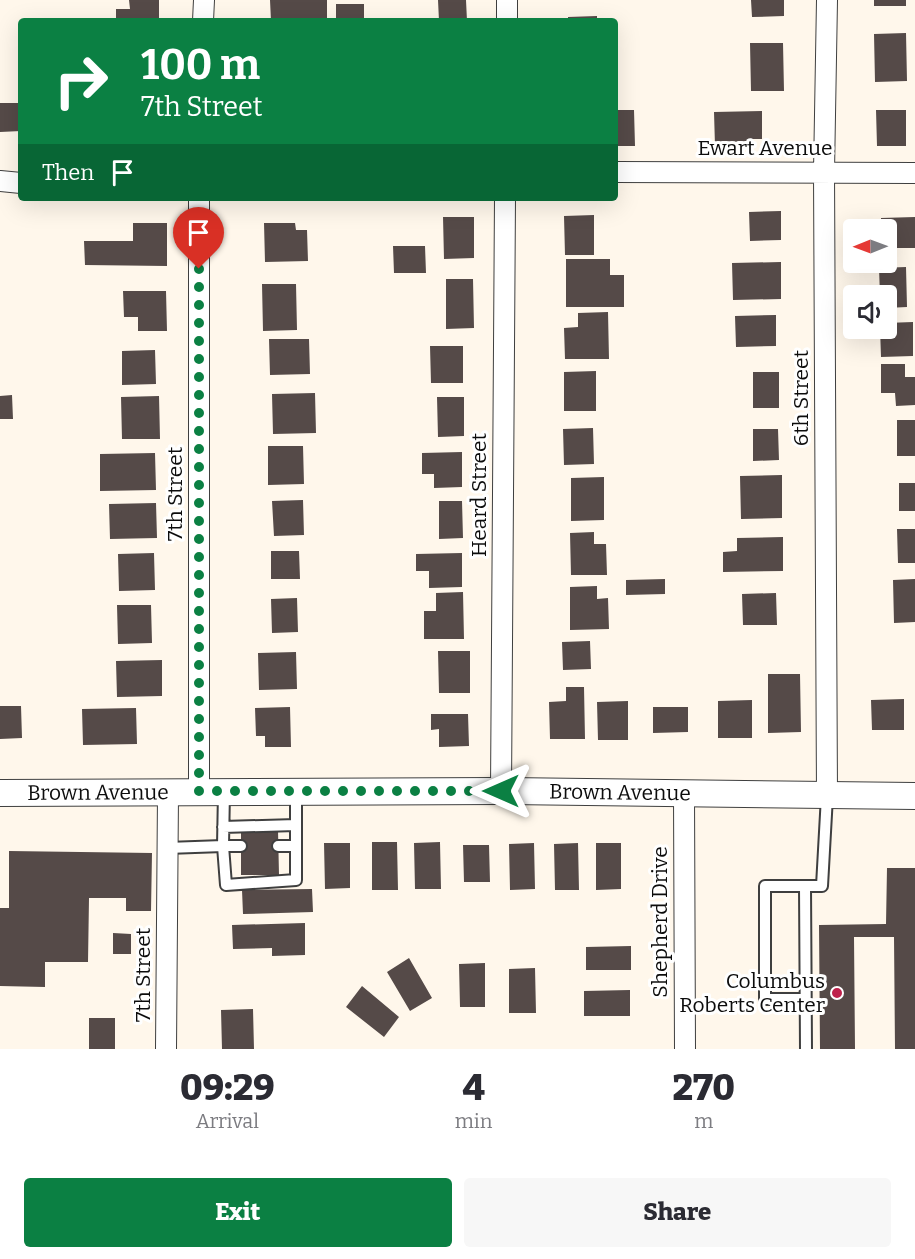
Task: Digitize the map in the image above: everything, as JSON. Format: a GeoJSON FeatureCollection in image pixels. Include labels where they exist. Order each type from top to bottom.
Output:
{"type":"FeatureCollection","features":[{"type":"Feature","properties":{"kind":"street"},"geometry":{"type":"LineString","coordinates":[[203,18],[204,0]]}},
{"type":"Feature","properties":{"kind":"street"},"geometry":{"type":"LineString","coordinates":[[507,0],[507,18]]}},
{"type":"Feature","properties":{"kind":"street","name":"6th Street"},"geometry":{"type":"LineString","coordinates":[[827,0],[824,172],[827,796]]}},
{"type":"Feature","properties":{"kind":"street","name":"Ewart Avenue"},"geometry":{"type":"LineString","coordinates":[[618,172],[915,172]]}},
{"type":"Feature","properties":{"kind":"street"},"geometry":{"type":"LineString","coordinates":[[0,182],[18,183]]}},
{"type":"Feature","properties":{"kind":"street","name":"7th Street"},"geometry":{"type":"LineString","coordinates":[[199,201],[211,791]]}},
{"type":"Feature","properties":{"kind":"street","name":"Heard Street"},"geometry":{"type":"LineString","coordinates":[[501,791],[505,201]]}},
{"type":"Feature","properties":{"kind":"street","name":"Brown Avenue"},"geometry":{"type":"LineString","coordinates":[[0,793],[501,791],[915,796]]}},
{"type":"Feature","properties":{"kind":"street","name":"7th Street"},"geometry":{"type":"LineString","coordinates":[[166,1049],[168,794]]}},
{"type":"Feature","properties":{"kind":"street","name":"Shepherd Drive"},"geometry":{"type":"LineString","coordinates":[[684,794],[685,1049]]}},
{"type":"Feature","properties":{"kind":"lane"},"geometry":{"type":"LineString","coordinates":[[211,791],[223,827],[226,885],[296,880],[296,791]]}},
{"type":"Feature","properties":{"kind":"lane"},"geometry":{"type":"LineString","coordinates":[[805,999],[765,999],[765,886],[822,886],[827,796]]}},
{"type":"Feature","properties":{"kind":"lane"},"geometry":{"type":"LineString","coordinates":[[223,827],[296,825]]}},
{"type":"Feature","properties":{"kind":"lane"},"geometry":{"type":"LineString","coordinates":[[167,848],[241,846]]}},
{"type":"Feature","properties":{"kind":"lane"},"geometry":{"type":"LineString","coordinates":[[278,846],[296,846]]}},
{"type":"Feature","properties":{"kind":"lane"},"geometry":{"type":"LineString","coordinates":[[805,886],[806,1049]]}},
{"type":"Feature","properties":{"kind":"building"},"geometry":{"type":"Polygon","coordinates":[[[129,0],[159,0],[159,18],[116,18],[116,9],[130,9],[129,0]]]}},
{"type":"Feature","properties":{"kind":"building"},"geometry":{"type":"Polygon","coordinates":[[[270,0],[327,0],[327,18],[271,18],[270,0]]]}},
{"type":"Feature","properties":{"kind":"building"},"geometry":{"type":"Polygon","coordinates":[[[438,0],[466,0],[467,18],[439,18],[438,0]]]}},
{"type":"Feature","properties":{"kind":"building"},"geometry":{"type":"Polygon","coordinates":[[[751,0],[784,0],[784,16],[752,17],[751,0]]]}},
{"type":"Feature","properties":{"kind":"building"},"geometry":{"type":"Polygon","coordinates":[[[874,0],[906,0],[906,6],[874,6],[874,0]]]}},
{"type":"Feature","properties":{"kind":"building"},"geometry":{"type":"Polygon","coordinates":[[[336,4],[364,4],[364,18],[336,18],[336,4]]]}},
{"type":"Feature","properties":{"kind":"building"},"geometry":{"type":"Polygon","coordinates":[[[597,16],[597,18],[568,18],[597,16]]]}},
{"type":"Feature","properties":{"kind":"building"},"geometry":{"type":"Polygon","coordinates":[[[906,33],[907,81],[875,82],[874,34],[906,33]]]}},
{"type":"Feature","properties":{"kind":"building"},"geometry":{"type":"Polygon","coordinates":[[[750,43],[783,43],[784,91],[751,91],[750,43]]]}},
{"type":"Feature","properties":{"kind":"building"},"geometry":{"type":"Polygon","coordinates":[[[0,103],[18,103],[18,131],[0,132],[0,103]]]}},
{"type":"Feature","properties":{"kind":"building"},"geometry":{"type":"Polygon","coordinates":[[[618,110],[634,110],[635,146],[618,146],[618,110]]]}},
{"type":"Feature","properties":{"kind":"building"},"geometry":{"type":"Polygon","coordinates":[[[876,110],[906,110],[906,146],[877,146],[876,110]]]}},
{"type":"Feature","properties":{"kind":"building"},"geometry":{"type":"Polygon","coordinates":[[[762,111],[762,139],[748,139],[748,145],[715,146],[714,112],[762,111]]]}},
{"type":"Feature","properties":{"kind":"building"},"geometry":{"type":"Polygon","coordinates":[[[781,211],[781,240],[750,241],[749,212],[781,211]]]}},
{"type":"Feature","properties":{"kind":"building"},"geometry":{"type":"Polygon","coordinates":[[[594,215],[594,255],[565,255],[564,216],[594,215]]]}},
{"type":"Feature","properties":{"kind":"building"},"geometry":{"type":"Polygon","coordinates":[[[443,217],[474,217],[474,258],[444,259],[443,217]]]}},
{"type":"Feature","properties":{"kind":"building"},"geometry":{"type":"Polygon","coordinates":[[[915,217],[915,248],[897,248],[897,219],[881,218],[915,217]]]}},
{"type":"Feature","properties":{"kind":"building"},"geometry":{"type":"Polygon","coordinates":[[[133,223],[167,223],[167,266],[85,265],[84,241],[133,241],[133,223]]]}},
{"type":"Feature","properties":{"kind":"building"},"geometry":{"type":"Polygon","coordinates":[[[264,223],[295,223],[296,230],[307,230],[308,261],[265,262],[264,223]]]}},
{"type":"Feature","properties":{"kind":"building"},"geometry":{"type":"Polygon","coordinates":[[[393,246],[425,246],[426,273],[394,273],[393,246]]]}},
{"type":"Feature","properties":{"kind":"building"},"geometry":{"type":"Polygon","coordinates":[[[566,259],[610,259],[610,275],[624,275],[624,307],[566,307],[566,259]]]}},
{"type":"Feature","properties":{"kind":"building"},"geometry":{"type":"Polygon","coordinates":[[[781,262],[781,299],[733,300],[732,263],[781,262]]]}},
{"type":"Feature","properties":{"kind":"building"},"geometry":{"type":"Polygon","coordinates":[[[897,267],[906,267],[907,307],[897,307],[897,285],[880,285],[879,273],[897,273],[897,267]]]}},
{"type":"Feature","properties":{"kind":"building"},"geometry":{"type":"Polygon","coordinates":[[[446,279],[473,279],[474,328],[446,329],[446,279]]]}},
{"type":"Feature","properties":{"kind":"building"},"geometry":{"type":"Polygon","coordinates":[[[262,284],[296,284],[297,330],[263,331],[262,284]]]}},
{"type":"Feature","properties":{"kind":"building"},"geometry":{"type":"Polygon","coordinates":[[[123,291],[166,291],[167,331],[138,331],[138,317],[124,317],[123,291]]]}},
{"type":"Feature","properties":{"kind":"building"},"geometry":{"type":"Polygon","coordinates":[[[608,312],[609,359],[565,359],[564,328],[578,327],[578,313],[608,312]]]}},
{"type":"Feature","properties":{"kind":"building"},"geometry":{"type":"Polygon","coordinates":[[[776,315],[776,346],[736,347],[735,316],[776,315]]]}},
{"type":"Feature","properties":{"kind":"building"},"geometry":{"type":"Polygon","coordinates":[[[913,322],[913,356],[881,357],[880,339],[897,339],[897,323],[913,322]]]}},
{"type":"Feature","properties":{"kind":"building"},"geometry":{"type":"Polygon","coordinates":[[[269,339],[309,339],[310,374],[270,375],[269,339]]]}},
{"type":"Feature","properties":{"kind":"building"},"geometry":{"type":"Polygon","coordinates":[[[430,346],[463,346],[463,383],[431,383],[430,346]]]}},
{"type":"Feature","properties":{"kind":"building"},"geometry":{"type":"Polygon","coordinates":[[[155,350],[156,384],[122,385],[122,351],[155,350]]]}},
{"type":"Feature","properties":{"kind":"building"},"geometry":{"type":"Polygon","coordinates":[[[881,364],[905,364],[905,377],[915,377],[915,405],[896,406],[895,393],[881,393],[881,364]]]}},
{"type":"Feature","properties":{"kind":"building"},"geometry":{"type":"Polygon","coordinates":[[[596,371],[596,411],[564,411],[564,372],[596,371]]]}},
{"type":"Feature","properties":{"kind":"building"},"geometry":{"type":"Polygon","coordinates":[[[753,372],[779,372],[779,408],[753,408],[753,372]]]}},
{"type":"Feature","properties":{"kind":"building"},"geometry":{"type":"Polygon","coordinates":[[[315,393],[316,433],[273,434],[272,394],[315,393]]]}},
{"type":"Feature","properties":{"kind":"building"},"geometry":{"type":"Polygon","coordinates":[[[12,395],[13,419],[0,419],[0,396],[12,395]]]}},
{"type":"Feature","properties":{"kind":"building"},"geometry":{"type":"Polygon","coordinates":[[[159,396],[160,439],[122,439],[121,397],[159,396]]]}},
{"type":"Feature","properties":{"kind":"building"},"geometry":{"type":"Polygon","coordinates":[[[437,397],[464,397],[464,436],[438,437],[437,397]]]}},
{"type":"Feature","properties":{"kind":"building"},"geometry":{"type":"Polygon","coordinates":[[[897,420],[915,420],[915,456],[897,456],[897,420]]]}},
{"type":"Feature","properties":{"kind":"building"},"geometry":{"type":"Polygon","coordinates":[[[593,428],[594,464],[564,465],[563,429],[593,428]]]}},
{"type":"Feature","properties":{"kind":"building"},"geometry":{"type":"Polygon","coordinates":[[[753,429],[778,429],[779,460],[753,461],[753,429]]]}},
{"type":"Feature","properties":{"kind":"building"},"geometry":{"type":"Polygon","coordinates":[[[268,446],[303,446],[304,484],[268,485],[268,446]]]}},
{"type":"Feature","properties":{"kind":"building"},"geometry":{"type":"Polygon","coordinates":[[[462,452],[462,487],[434,488],[434,474],[422,474],[422,453],[462,452]]]}},
{"type":"Feature","properties":{"kind":"building"},"geometry":{"type":"Polygon","coordinates":[[[155,453],[156,490],[100,491],[100,454],[155,453]]]}},
{"type":"Feature","properties":{"kind":"building"},"geometry":{"type":"Polygon","coordinates":[[[782,475],[782,518],[741,519],[740,476],[782,475]]]}},
{"type":"Feature","properties":{"kind":"building"},"geometry":{"type":"Polygon","coordinates":[[[604,477],[604,520],[571,521],[571,478],[604,477]]]}},
{"type":"Feature","properties":{"kind":"building"},"geometry":{"type":"Polygon","coordinates":[[[899,483],[915,483],[915,511],[899,511],[899,483]]]}},
{"type":"Feature","properties":{"kind":"building"},"geometry":{"type":"Polygon","coordinates":[[[303,500],[304,535],[274,536],[272,501],[303,500]]]}},
{"type":"Feature","properties":{"kind":"building"},"geometry":{"type":"Polygon","coordinates":[[[439,501],[462,501],[463,538],[439,539],[439,501]]]}},
{"type":"Feature","properties":{"kind":"building"},"geometry":{"type":"Polygon","coordinates":[[[156,503],[157,538],[110,539],[109,504],[156,503]]]}},
{"type":"Feature","properties":{"kind":"building"},"geometry":{"type":"Polygon","coordinates":[[[897,529],[915,529],[915,563],[898,563],[897,529]]]}},
{"type":"Feature","properties":{"kind":"building"},"geometry":{"type":"Polygon","coordinates":[[[594,532],[594,544],[606,544],[607,575],[571,575],[570,533],[594,532]]]}},
{"type":"Feature","properties":{"kind":"building"},"geometry":{"type":"Polygon","coordinates":[[[783,537],[783,571],[723,572],[723,552],[737,551],[737,538],[783,537]]]}},
{"type":"Feature","properties":{"kind":"building"},"geometry":{"type":"Polygon","coordinates":[[[271,551],[299,551],[300,579],[271,579],[271,551]]]}},
{"type":"Feature","properties":{"kind":"building"},"geometry":{"type":"Polygon","coordinates":[[[154,553],[155,590],[119,591],[118,554],[154,553]]]}},
{"type":"Feature","properties":{"kind":"building"},"geometry":{"type":"Polygon","coordinates":[[[462,553],[462,587],[429,588],[429,571],[416,571],[416,554],[462,553]]]}},
{"type":"Feature","properties":{"kind":"building"},"geometry":{"type":"Polygon","coordinates":[[[665,579],[665,594],[626,595],[626,580],[665,579]]]}},
{"type":"Feature","properties":{"kind":"building"},"geometry":{"type":"Polygon","coordinates":[[[915,579],[915,622],[894,623],[893,580],[915,579]]]}},
{"type":"Feature","properties":{"kind":"building"},"geometry":{"type":"Polygon","coordinates":[[[597,586],[597,599],[608,598],[609,629],[570,630],[570,587],[597,586]]]}},
{"type":"Feature","properties":{"kind":"building"},"geometry":{"type":"Polygon","coordinates":[[[463,592],[464,639],[424,639],[424,611],[436,611],[436,593],[463,592]]]}},
{"type":"Feature","properties":{"kind":"building"},"geometry":{"type":"Polygon","coordinates":[[[776,593],[777,625],[743,625],[742,594],[776,593]]]}},
{"type":"Feature","properties":{"kind":"building"},"geometry":{"type":"Polygon","coordinates":[[[297,598],[298,632],[272,633],[271,599],[297,598]]]}},
{"type":"Feature","properties":{"kind":"building"},"geometry":{"type":"Polygon","coordinates":[[[117,605],[151,605],[152,643],[118,644],[117,605]]]}},
{"type":"Feature","properties":{"kind":"building"},"geometry":{"type":"Polygon","coordinates":[[[590,641],[591,669],[563,670],[562,642],[590,641]]]}},
{"type":"Feature","properties":{"kind":"building"},"geometry":{"type":"Polygon","coordinates":[[[438,651],[470,651],[470,693],[439,693],[438,651]]]}},
{"type":"Feature","properties":{"kind":"building"},"geometry":{"type":"Polygon","coordinates":[[[296,652],[297,689],[259,690],[258,653],[296,652]]]}},
{"type":"Feature","properties":{"kind":"building"},"geometry":{"type":"Polygon","coordinates":[[[162,660],[162,696],[117,697],[116,661],[162,660]]]}},
{"type":"Feature","properties":{"kind":"building"},"geometry":{"type":"Polygon","coordinates":[[[768,674],[800,674],[801,732],[768,733],[768,674]]]}},
{"type":"Feature","properties":{"kind":"building"},"geometry":{"type":"Polygon","coordinates":[[[566,687],[584,687],[585,739],[550,739],[549,702],[566,701],[566,687]]]}},
{"type":"Feature","properties":{"kind":"building"},"geometry":{"type":"Polygon","coordinates":[[[904,699],[904,730],[872,730],[871,700],[904,699]]]}},
{"type":"Feature","properties":{"kind":"building"},"geometry":{"type":"Polygon","coordinates":[[[752,700],[752,738],[718,738],[718,701],[752,700]]]}},
{"type":"Feature","properties":{"kind":"building"},"geometry":{"type":"Polygon","coordinates":[[[628,701],[628,740],[598,740],[597,702],[628,701]]]}},
{"type":"Feature","properties":{"kind":"building"},"geometry":{"type":"Polygon","coordinates":[[[0,706],[21,706],[22,738],[0,739],[0,706]]]}},
{"type":"Feature","properties":{"kind":"building"},"geometry":{"type":"Polygon","coordinates":[[[290,707],[291,747],[265,747],[265,736],[256,736],[255,708],[290,707]]]}},
{"type":"Feature","properties":{"kind":"building"},"geometry":{"type":"Polygon","coordinates":[[[653,707],[688,707],[688,732],[653,733],[653,707]]]}},
{"type":"Feature","properties":{"kind":"building"},"geometry":{"type":"Polygon","coordinates":[[[136,708],[137,744],[83,745],[82,709],[136,708]]]}},
{"type":"Feature","properties":{"kind":"building"},"geometry":{"type":"Polygon","coordinates":[[[431,714],[468,714],[469,746],[439,747],[439,729],[431,730],[431,714]]]}},
{"type":"Feature","properties":{"kind":"building"},"geometry":{"type":"Polygon","coordinates":[[[278,830],[279,875],[241,875],[241,831],[278,830]]]}},
{"type":"Feature","properties":{"kind":"building"},"geometry":{"type":"Polygon","coordinates":[[[372,842],[397,842],[398,890],[372,890],[372,842]]]}},
{"type":"Feature","properties":{"kind":"building"},"geometry":{"type":"Polygon","coordinates":[[[440,842],[441,889],[415,889],[414,843],[440,842]]]}},
{"type":"Feature","properties":{"kind":"building"},"geometry":{"type":"Polygon","coordinates":[[[324,843],[350,843],[350,888],[325,889],[324,843]]]}},
{"type":"Feature","properties":{"kind":"building"},"geometry":{"type":"Polygon","coordinates":[[[534,843],[535,889],[510,890],[509,844],[534,843]]]}},
{"type":"Feature","properties":{"kind":"building"},"geometry":{"type":"Polygon","coordinates":[[[578,843],[579,890],[555,890],[554,844],[578,843]]]}},
{"type":"Feature","properties":{"kind":"building"},"geometry":{"type":"Polygon","coordinates":[[[596,843],[621,843],[621,889],[596,890],[596,843]]]}},
{"type":"Feature","properties":{"kind":"building"},"geometry":{"type":"Polygon","coordinates":[[[463,845],[489,845],[490,882],[464,882],[463,845]]]}},
{"type":"Feature","properties":{"kind":"building"},"geometry":{"type":"Polygon","coordinates":[[[9,851],[152,853],[151,911],[126,911],[126,898],[89,898],[88,962],[45,962],[45,987],[0,986],[0,908],[9,908],[9,851]]]}},
{"type":"Feature","properties":{"kind":"building","name":"Columbus Roberts Center"},"geometry":{"type":"Polygon","coordinates":[[[887,868],[915,868],[915,1049],[895,1049],[894,937],[854,937],[855,1049],[820,1049],[819,925],[886,924],[887,868]]]}},
{"type":"Feature","properties":{"kind":"building"},"geometry":{"type":"Polygon","coordinates":[[[312,889],[313,912],[243,914],[242,890],[312,889]]]}},
{"type":"Feature","properties":{"kind":"building"},"geometry":{"type":"Polygon","coordinates":[[[305,923],[305,955],[272,956],[272,948],[233,949],[232,925],[305,923]]]}},
{"type":"Feature","properties":{"kind":"building"},"geometry":{"type":"Polygon","coordinates":[[[113,933],[131,934],[131,954],[113,954],[113,933]]]}},
{"type":"Feature","properties":{"kind":"building"},"geometry":{"type":"Polygon","coordinates":[[[631,946],[631,970],[586,970],[586,947],[631,946]]]}},
{"type":"Feature","properties":{"kind":"building"},"geometry":{"type":"Polygon","coordinates":[[[409,958],[432,998],[410,1011],[387,972],[409,958]]]}},
{"type":"Feature","properties":{"kind":"building"},"geometry":{"type":"Polygon","coordinates":[[[485,963],[485,1007],[460,1007],[459,964],[485,963]]]}},
{"type":"Feature","properties":{"kind":"building"},"geometry":{"type":"Polygon","coordinates":[[[535,968],[536,1013],[509,1013],[509,969],[535,968]]]}},
{"type":"Feature","properties":{"kind":"building"},"geometry":{"type":"Polygon","coordinates":[[[362,986],[399,1017],[384,1037],[346,1007],[362,986]]]}},
{"type":"Feature","properties":{"kind":"building"},"geometry":{"type":"Polygon","coordinates":[[[630,990],[630,1016],[584,1016],[584,991],[630,990]]]}},
{"type":"Feature","properties":{"kind":"building"},"geometry":{"type":"Polygon","coordinates":[[[253,1009],[254,1049],[222,1049],[221,1010],[253,1009]]]}},
{"type":"Feature","properties":{"kind":"building"},"geometry":{"type":"Polygon","coordinates":[[[89,1018],[115,1018],[115,1049],[89,1049],[89,1018]]]}},
{"type":"Feature","properties":{"kind":"place","name":"Columbus Roberts Center"},"geometry":{"type":"Point","coordinates":[837,993]}},
{"type":"Feature","properties":{"kind":"route"},"geometry":{"type":"LineString","coordinates":[[199,269],[199,791],[501,791]]}}]}
